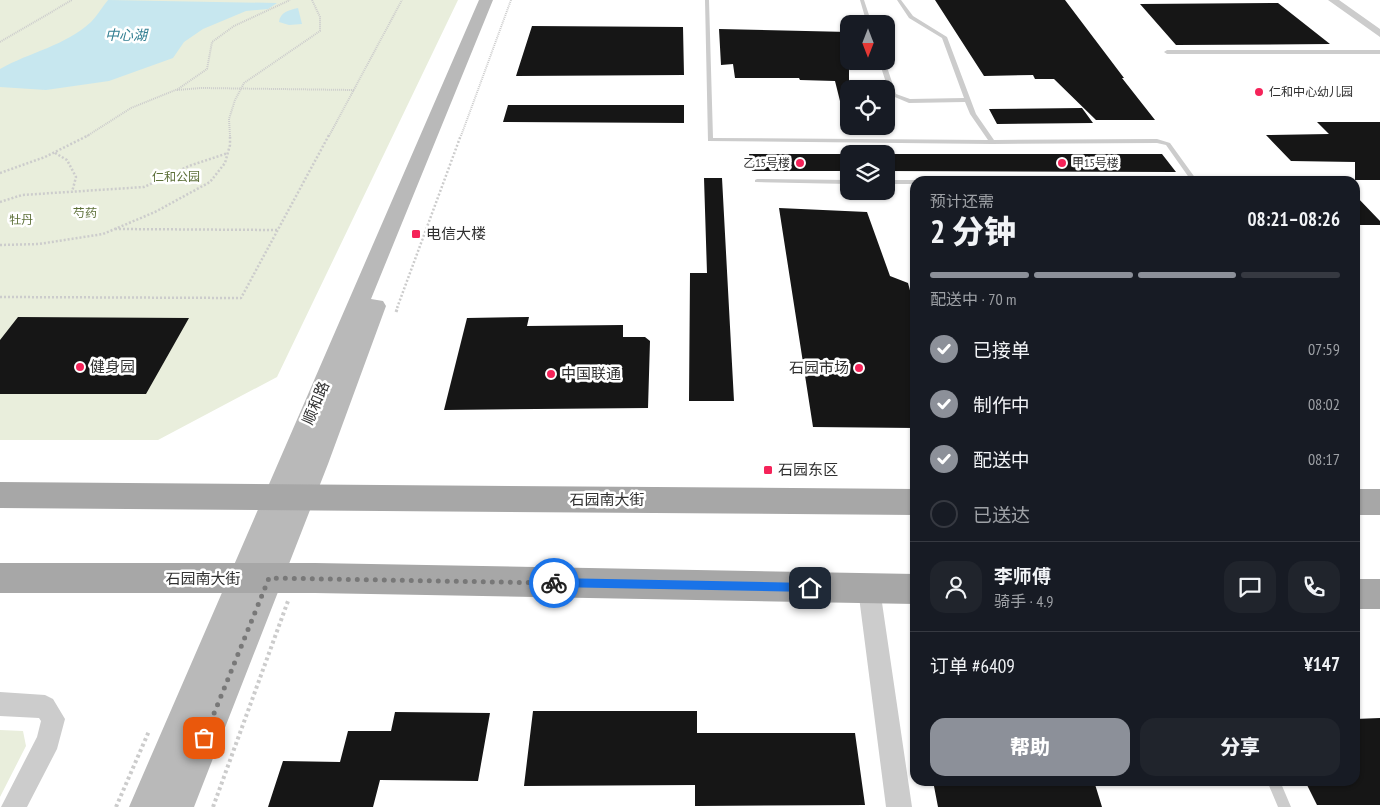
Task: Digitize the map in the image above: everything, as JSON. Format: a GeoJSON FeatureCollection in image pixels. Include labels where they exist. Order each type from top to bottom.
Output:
{"type":"FeatureCollection","features":[{"type":"Feature","properties":{"kind":"main road","name":"顺和路"},"geometry":{"type":"LineString","coordinates":[[176,807],[256,578],[486,0]]}},
{"type":"Feature","properties":{"kind":"main road","name":"顺和路"},"geometry":{"type":"LineString","coordinates":[[289,497],[383,286],[498,0]]}},
{"type":"Feature","properties":{"kind":"main road","name":"石园南大街"},"geometry":{"type":"LineString","coordinates":[[0,495],[910,502]]}},
{"type":"Feature","properties":{"kind":"main road"},"geometry":{"type":"LineString","coordinates":[[1360,502],[1380,502]]}},
{"type":"Feature","properties":{"kind":"main road","name":"石园南大街"},"geometry":{"type":"LineString","coordinates":[[0,578],[256,578],[910,589]]}},
{"type":"Feature","properties":{"kind":"main road","name":"顺和路"},"geometry":{"type":"LineString","coordinates":[[148,807],[256,578]]}},
{"type":"Feature","properties":{"kind":"main road"},"geometry":{"type":"LineString","coordinates":[[1360,594],[1380,594]]}},
{"type":"Feature","properties":{"kind":"street"},"geometry":{"type":"LineString","coordinates":[[1334,0],[1380,34]]}},
{"type":"Feature","properties":{"kind":"street"},"geometry":{"type":"LineString","coordinates":[[869,589],[899,807]]}},
{"type":"Feature","properties":{"kind":"street"},"geometry":{"type":"LineString","coordinates":[[0,704],[45,707],[53,719],[48,740],[14,807]]}},
{"type":"Feature","properties":{"kind":"lane"},"geometry":{"type":"LineString","coordinates":[[707,0],[710,140],[992,142],[1157,140],[1168,144],[1191,176]]}},
{"type":"Feature","properties":{"kind":"lane"},"geometry":{"type":"LineString","coordinates":[[862,0],[867,15]]}},
{"type":"Feature","properties":{"kind":"lane"},"geometry":{"type":"LineString","coordinates":[[899,0],[911,17],[944,37],[973,114],[992,142]]}},
{"type":"Feature","properties":{"kind":"lane"},"geometry":{"type":"LineString","coordinates":[[1167,52],[1380,52]]}},
{"type":"Feature","properties":{"kind":"lane"},"geometry":{"type":"LineString","coordinates":[[885,70],[893,94],[909,100],[968,100]]}},
{"type":"Feature","properties":{"kind":"lane"},"geometry":{"type":"LineString","coordinates":[[757,181],[840,182]]}},
{"type":"Feature","properties":{"kind":"lane"},"geometry":{"type":"LineString","coordinates":[[895,182],[910,182]]}},
{"type":"Feature","properties":{"kind":"lane"},"geometry":{"type":"LineString","coordinates":[[1275,786],[1285,807]]}},
{"type":"Feature","properties":{"kind":"path"},"geometry":{"type":"LineString","coordinates":[[0,42],[72,0]]}},
{"type":"Feature","properties":{"kind":"path"},"geometry":{"type":"LineString","coordinates":[[0,173],[54,153],[131,108],[171,91],[206,69],[212,42],[234,26],[290,0]]}},
{"type":"Feature","properties":{"kind":"path"},"geometry":{"type":"LineString","coordinates":[[0,245],[39,244],[103,234],[155,212],[210,182],[225,163],[230,145],[229,119],[235,100],[244,83],[297,49],[320,31],[320,17],[312,0]]}},
{"type":"Feature","properties":{"kind":"path"},"geometry":{"type":"LineString","coordinates":[[0,297],[241,298],[402,0]]}},
{"type":"Feature","properties":{"kind":"path"},"geometry":{"type":"LineString","coordinates":[[171,91],[200,88],[354,90]]}},
{"type":"Feature","properties":{"kind":"path"},"geometry":{"type":"LineString","coordinates":[[54,153],[67,160],[76,177],[72,192]]}},
{"type":"Feature","properties":{"kind":"path"},"geometry":{"type":"LineString","coordinates":[[0,202],[22,196],[144,187],[188,166],[228,153]]}},
{"type":"Feature","properties":{"kind":"path"},"geometry":{"type":"LineString","coordinates":[[114,229],[277,230]]}},
{"type":"Feature","properties":{"kind":"green space","name":"仁和公园"},"geometry":{"type":"Polygon","coordinates":[[[0,0],[458,0],[277,377],[158,440],[0,440],[0,0]]]}},
{"type":"Feature","properties":{"kind":"green space"},"geometry":{"type":"Polygon","coordinates":[[[0,730],[23,731],[26,746],[0,797],[0,730]]]}},
{"type":"Feature","properties":{"kind":"water","name":"中心湖"},"geometry":{"type":"Polygon","coordinates":[[[108,0],[277,3],[268,9],[246,11],[203,29],[184,42],[173,58],[109,81],[46,90],[0,87],[0,69],[59,43],[81,30],[91,22],[108,0]]]}},
{"type":"Feature","properties":{"kind":"water"},"geometry":{"type":"Polygon","coordinates":[[[298,8],[302,24],[289,25],[279,22],[283,14],[298,8]]]}},
{"type":"Feature","properties":{"kind":"building"},"geometry":{"type":"Polygon","coordinates":[[[935,0],[1065,0],[1155,120],[1096,120],[1054,79],[1035,79],[1033,75],[984,76],[935,0]]]}},
{"type":"Feature","properties":{"kind":"building"},"geometry":{"type":"Polygon","coordinates":[[[1278,3],[1330,44],[1176,45],[1140,4],[1278,3]]]}},
{"type":"Feature","properties":{"kind":"building"},"geometry":{"type":"Polygon","coordinates":[[[532,26],[683,27],[684,75],[516,76],[532,26]]]}},
{"type":"Feature","properties":{"kind":"building"},"geometry":{"type":"Polygon","coordinates":[[[719,29],[840,32],[840,70],[849,70],[849,80],[840,80],[840,101],[835,81],[800,80],[799,78],[735,78],[733,64],[721,65],[719,29]]]}},
{"type":"Feature","properties":{"kind":"building"},"geometry":{"type":"Polygon","coordinates":[[[508,105],[684,105],[684,123],[503,122],[508,105]]]}},
{"type":"Feature","properties":{"kind":"building"},"geometry":{"type":"Polygon","coordinates":[[[1082,108],[1093,123],[997,124],[989,109],[1082,108]]]}},
{"type":"Feature","properties":{"kind":"building"},"geometry":{"type":"Polygon","coordinates":[[[1317,122],[1380,122],[1380,180],[1360,180],[1360,176],[1355,176],[1355,162],[1291,161],[1266,135],[1329,134],[1317,122]]]}},
{"type":"Feature","properties":{"kind":"building","name":"乙15号楼"},"geometry":{"type":"Polygon","coordinates":[[[749,154],[840,154],[840,171],[752,171],[749,154]]]}},
{"type":"Feature","properties":{"kind":"building","name":"甲15号楼"},"geometry":{"type":"Polygon","coordinates":[[[895,154],[1162,154],[1176,172],[895,171],[895,154]]]}},
{"type":"Feature","properties":{"kind":"building"},"geometry":{"type":"Polygon","coordinates":[[[704,178],[722,178],[734,401],[689,401],[690,273],[707,273],[704,178]]]}},
{"type":"Feature","properties":{"kind":"building"},"geometry":{"type":"Polygon","coordinates":[[[1360,200],[1380,221],[1380,225],[1360,225],[1360,200]]]}},
{"type":"Feature","properties":{"kind":"building","name":"石园市场"},"geometry":{"type":"Polygon","coordinates":[[[779,208],[867,212],[890,276],[908,283],[910,290],[910,428],[813,427],[779,208]]]}},
{"type":"Feature","properties":{"kind":"building","name":"健身园"},"geometry":{"type":"Polygon","coordinates":[[[18,317],[189,318],[146,394],[0,394],[0,340],[18,317]]]}},
{"type":"Feature","properties":{"kind":"building","name":"中国联通"},"geometry":{"type":"Polygon","coordinates":[[[529,317],[527,326],[623,325],[623,337],[645,337],[650,341],[648,408],[444,410],[467,318],[529,317]]]}},
{"type":"Feature","properties":{"kind":"building"},"geometry":{"type":"Polygon","coordinates":[[[533,711],[697,711],[697,733],[855,733],[865,805],[695,806],[695,785],[524,786],[533,711]]]}},
{"type":"Feature","properties":{"kind":"building"},"geometry":{"type":"Polygon","coordinates":[[[395,712],[490,713],[478,781],[380,780],[373,807],[268,807],[283,761],[340,762],[348,731],[391,731],[395,712]]]}},
{"type":"Feature","properties":{"kind":"building"},"geometry":{"type":"Polygon","coordinates":[[[1380,718],[1380,805],[1317,805],[1308,786],[1360,786],[1360,719],[1380,718]]]}},
{"type":"Feature","properties":{"kind":"building"},"geometry":{"type":"Polygon","coordinates":[[[934,786],[1096,786],[1102,807],[938,807],[934,786]]]}},
{"type":"Feature","properties":{"kind":"way so far"},"geometry":{"type":"LineString","coordinates":[[204,738],[242,640],[269,578],[554,583]]}},
{"type":"Feature","properties":{"kind":"place","name":"仁和中心幼儿园"},"geometry":{"type":"Point","coordinates":[1259,92]}},
{"type":"Feature","properties":{"kind":"place","name":"乙15号楼"},"geometry":{"type":"Point","coordinates":[800,163]}},
{"type":"Feature","properties":{"kind":"place","name":"甲15号楼"},"geometry":{"type":"Point","coordinates":[1062,163]}},
{"type":"Feature","properties":{"kind":"place","name":"电信大楼"},"geometry":{"type":"Point","coordinates":[416,234]}},
{"type":"Feature","properties":{"kind":"place","name":"健身园"},"geometry":{"type":"Point","coordinates":[80,367]}},
{"type":"Feature","properties":{"kind":"place","name":"石园市场"},"geometry":{"type":"Point","coordinates":[859,368]}},
{"type":"Feature","properties":{"kind":"place","name":"中国联通"},"geometry":{"type":"Point","coordinates":[551,374]}},
{"type":"Feature","properties":{"kind":"place","name":"石园东区"},"geometry":{"type":"Point","coordinates":[768,470]}},
{"type":"Feature","properties":{"kind":"route"},"geometry":{"type":"LineString","coordinates":[[554,583],[810,588]]}},
{"type":"Feature","properties":{"kind":"park label","name":"芍药"},"geometry":{"type":"Point","coordinates":[85,213]}},
{"type":"Feature","properties":{"kind":"park label","name":"牡丹"},"geometry":{"type":"Point","coordinates":[21,220]}}]}
